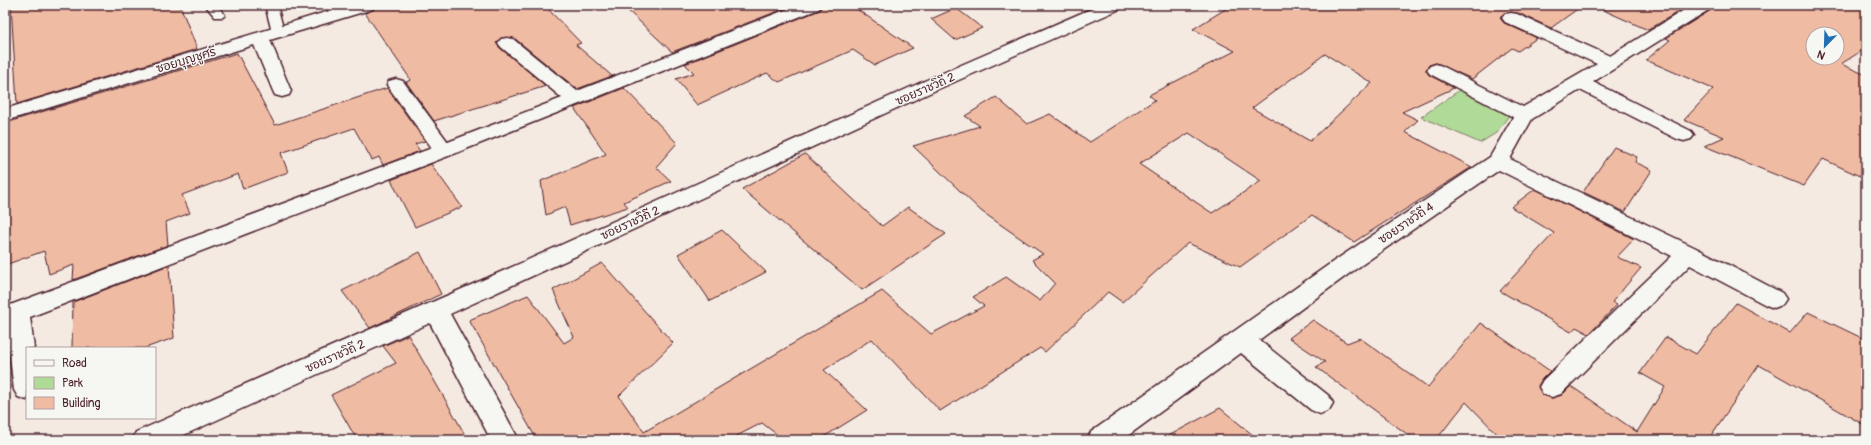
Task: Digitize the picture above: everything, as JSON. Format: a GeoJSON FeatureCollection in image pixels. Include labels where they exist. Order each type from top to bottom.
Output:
{"type":"FeatureCollection","features":[{"type":"Feature","properties":{"kind":"street","name":"ซอยบุญชูศรี"},"geometry":{"type":"LineString","coordinates":[[5,115],[367,5]]}},
{"type":"Feature","properties":{"kind":"street"},"geometry":{"type":"LineString","coordinates":[[26,385],[11,315],[444,151],[814,5]]}},
{"type":"Feature","properties":{"kind":"street","name":"ซอยราชวิถี 2"},"geometry":{"type":"LineString","coordinates":[[146,440],[436,311],[929,86],[1114,5]]}},
{"type":"Feature","properties":{"kind":"street","name":"ซอยราชวิถี 4"},"geometry":{"type":"LineString","coordinates":[[1101,440],[1342,267],[1498,160],[1524,115],[1611,63],[1697,6]]}},
{"type":"Feature","properties":{"kind":"street"},"geometry":{"type":"LineString","coordinates":[[1511,18],[1611,63]]}},
{"type":"Feature","properties":{"kind":"street"},"geometry":{"type":"LineString","coordinates":[[260,37],[282,91]]}},
{"type":"Feature","properties":{"kind":"street"},"geometry":{"type":"LineString","coordinates":[[507,43],[575,99]]}},
{"type":"Feature","properties":{"kind":"street"},"geometry":{"type":"LineString","coordinates":[[1436,70],[1524,115]]}},
{"type":"Feature","properties":{"kind":"street"},"geometry":{"type":"LineString","coordinates":[[1579,82],[1684,135]]}},
{"type":"Feature","properties":{"kind":"street"},"geometry":{"type":"LineString","coordinates":[[396,85],[444,151]]}},
{"type":"Feature","properties":{"kind":"street"},"geometry":{"type":"LineString","coordinates":[[1498,160],[1688,254],[1774,299]]}},
{"type":"Feature","properties":{"kind":"street"},"geometry":{"type":"LineString","coordinates":[[1552,387],[1688,254]]}},
{"type":"Feature","properties":{"kind":"street"},"geometry":{"type":"LineString","coordinates":[[436,311],[505,440]]}},
{"type":"Feature","properties":{"kind":"street"},"geometry":{"type":"LineString","coordinates":[[1241,340],[1320,403]]}},
{"type":"Feature","properties":{"kind":"lane"},"geometry":{"type":"LineString","coordinates":[[211,5],[219,15]]}},
{"type":"Feature","properties":{"kind":"lane"},"geometry":{"type":"LineString","coordinates":[[271,5],[278,32]]}},
{"type":"Feature","properties":{"kind":"green space"},"geometry":{"type":"Polygon","coordinates":[[[1464,87],[1513,110],[1496,133],[1480,143],[1421,117],[1464,87]]]}},
{"type":"Feature","properties":{"kind":"building"},"geometry":{"type":"Polygon","coordinates":[[[11,5],[180,5],[197,49],[17,104],[11,5]]]}},
{"type":"Feature","properties":{"kind":"building"},"geometry":{"type":"Polygon","coordinates":[[[376,5],[544,5],[581,43],[576,45],[612,76],[577,89],[514,38],[501,38],[496,43],[500,48],[546,86],[434,121],[406,82],[411,80],[365,13],[373,10],[376,5]]]}},
{"type":"Feature","properties":{"kind":"building"},"geometry":{"type":"Polygon","coordinates":[[[622,5],[794,5],[672,52],[622,5]]]}},
{"type":"Feature","properties":{"kind":"building"},"geometry":{"type":"Polygon","coordinates":[[[822,5],[851,5],[913,48],[875,65],[853,50],[779,82],[767,73],[697,105],[676,79],[694,73],[685,64],[820,10],[822,5]]]}},
{"type":"Feature","properties":{"kind":"building"},"geometry":{"type":"Polygon","coordinates":[[[1232,5],[1583,5],[1551,28],[1518,13],[1504,13],[1500,18],[1504,23],[1537,38],[1518,51],[1512,48],[1472,79],[1436,63],[1429,65],[1426,70],[1429,75],[1454,88],[1402,112],[1418,120],[1405,132],[1472,167],[1354,242],[1312,215],[1240,267],[1188,243],[1122,302],[1108,292],[1045,352],[1040,348],[940,411],[872,339],[824,370],[867,410],[819,440],[784,440],[762,423],[729,440],[537,440],[469,320],[528,295],[564,343],[574,337],[553,290],[602,263],[673,343],[619,396],[644,432],[882,291],[931,334],[984,306],[973,297],[1006,277],[1040,301],[1055,283],[1032,260],[1043,254],[981,211],[913,146],[980,126],[965,116],[996,97],[1027,124],[1050,114],[1090,142],[1155,100],[1149,95],[1235,51],[1193,29],[1232,5]],[[1325,54],[1252,108],[1310,141],[1372,83],[1325,54]],[[1189,133],[1139,164],[1212,213],[1261,181],[1189,133]]]}},
{"type":"Feature","properties":{"kind":"building"},"geometry":{"type":"Polygon","coordinates":[[[1592,5],[1689,5],[1648,30],[1592,5]]]}},
{"type":"Feature","properties":{"kind":"building"},"geometry":{"type":"Polygon","coordinates":[[[1713,5],[1866,5],[1866,48],[1845,61],[1845,26],[1805,26],[1805,66],[1845,66],[1866,75],[1866,179],[1823,159],[1804,186],[1704,146],[1724,137],[1684,120],[1713,89],[1646,60],[1670,40],[1666,38],[1711,10],[1713,5]]]}},
{"type":"Feature","properties":{"kind":"building"},"geometry":{"type":"Polygon","coordinates":[[[956,8],[982,28],[955,40],[931,19],[956,8]]]}},
{"type":"Feature","properties":{"kind":"building"},"geometry":{"type":"Polygon","coordinates":[[[237,53],[275,125],[387,88],[425,141],[415,144],[420,151],[383,165],[379,157],[372,160],[354,128],[281,153],[288,172],[243,189],[238,174],[182,195],[190,213],[166,222],[168,245],[73,280],[74,265],[49,274],[44,251],[5,265],[5,124],[237,53]]]}},
{"type":"Feature","properties":{"kind":"building"},"geometry":{"type":"Polygon","coordinates":[[[624,88],[677,143],[656,167],[671,181],[624,202],[628,207],[570,225],[565,207],[546,215],[541,181],[606,154],[574,108],[624,88]]]}},
{"type":"Feature","properties":{"kind":"building"},"geometry":{"type":"Polygon","coordinates":[[[1614,147],[1637,157],[1635,162],[1652,170],[1625,212],[1583,192],[1614,147]]]}},
{"type":"Feature","properties":{"kind":"building"},"geometry":{"type":"Polygon","coordinates":[[[805,154],[882,226],[908,207],[946,234],[862,290],[742,189],[805,154]]]}},
{"type":"Feature","properties":{"kind":"building"},"geometry":{"type":"Polygon","coordinates":[[[431,164],[462,207],[415,227],[391,180],[431,164]]]}},
{"type":"Feature","properties":{"kind":"building"},"geometry":{"type":"Polygon","coordinates":[[[1535,189],[1634,239],[1617,257],[1641,268],[1612,302],[1617,305],[1589,334],[1576,327],[1571,332],[1500,291],[1554,233],[1511,207],[1535,189]]]}},
{"type":"Feature","properties":{"kind":"building"},"geometry":{"type":"Polygon","coordinates":[[[722,230],[766,272],[710,301],[678,254],[722,230]]]}},
{"type":"Feature","properties":{"kind":"building"},"geometry":{"type":"Polygon","coordinates":[[[420,252],[441,294],[370,328],[342,291],[420,252]]]}},
{"type":"Feature","properties":{"kind":"building"},"geometry":{"type":"Polygon","coordinates":[[[169,265],[174,338],[148,347],[72,347],[73,302],[169,265]]]}},
{"type":"Feature","properties":{"kind":"building"},"geometry":{"type":"Polygon","coordinates":[[[1736,303],[1790,333],[1808,312],[1866,340],[1866,426],[1759,365],[1708,440],[1503,440],[1466,402],[1436,440],[1415,440],[1316,367],[1325,362],[1289,338],[1313,320],[1347,343],[1360,338],[1428,387],[1481,323],[1550,371],[1542,379],[1538,386],[1543,395],[1552,398],[1562,395],[1571,386],[1637,432],[1665,387],[1640,373],[1666,337],[1696,354],[1736,303]]]}},
{"type":"Feature","properties":{"kind":"building"},"geometry":{"type":"Polygon","coordinates":[[[408,335],[468,440],[357,440],[331,395],[396,363],[383,346],[408,335]]]}},
{"type":"Feature","properties":{"kind":"building"},"geometry":{"type":"Polygon","coordinates":[[[1220,408],[1259,440],[1161,440],[1220,408]]]}}]}
